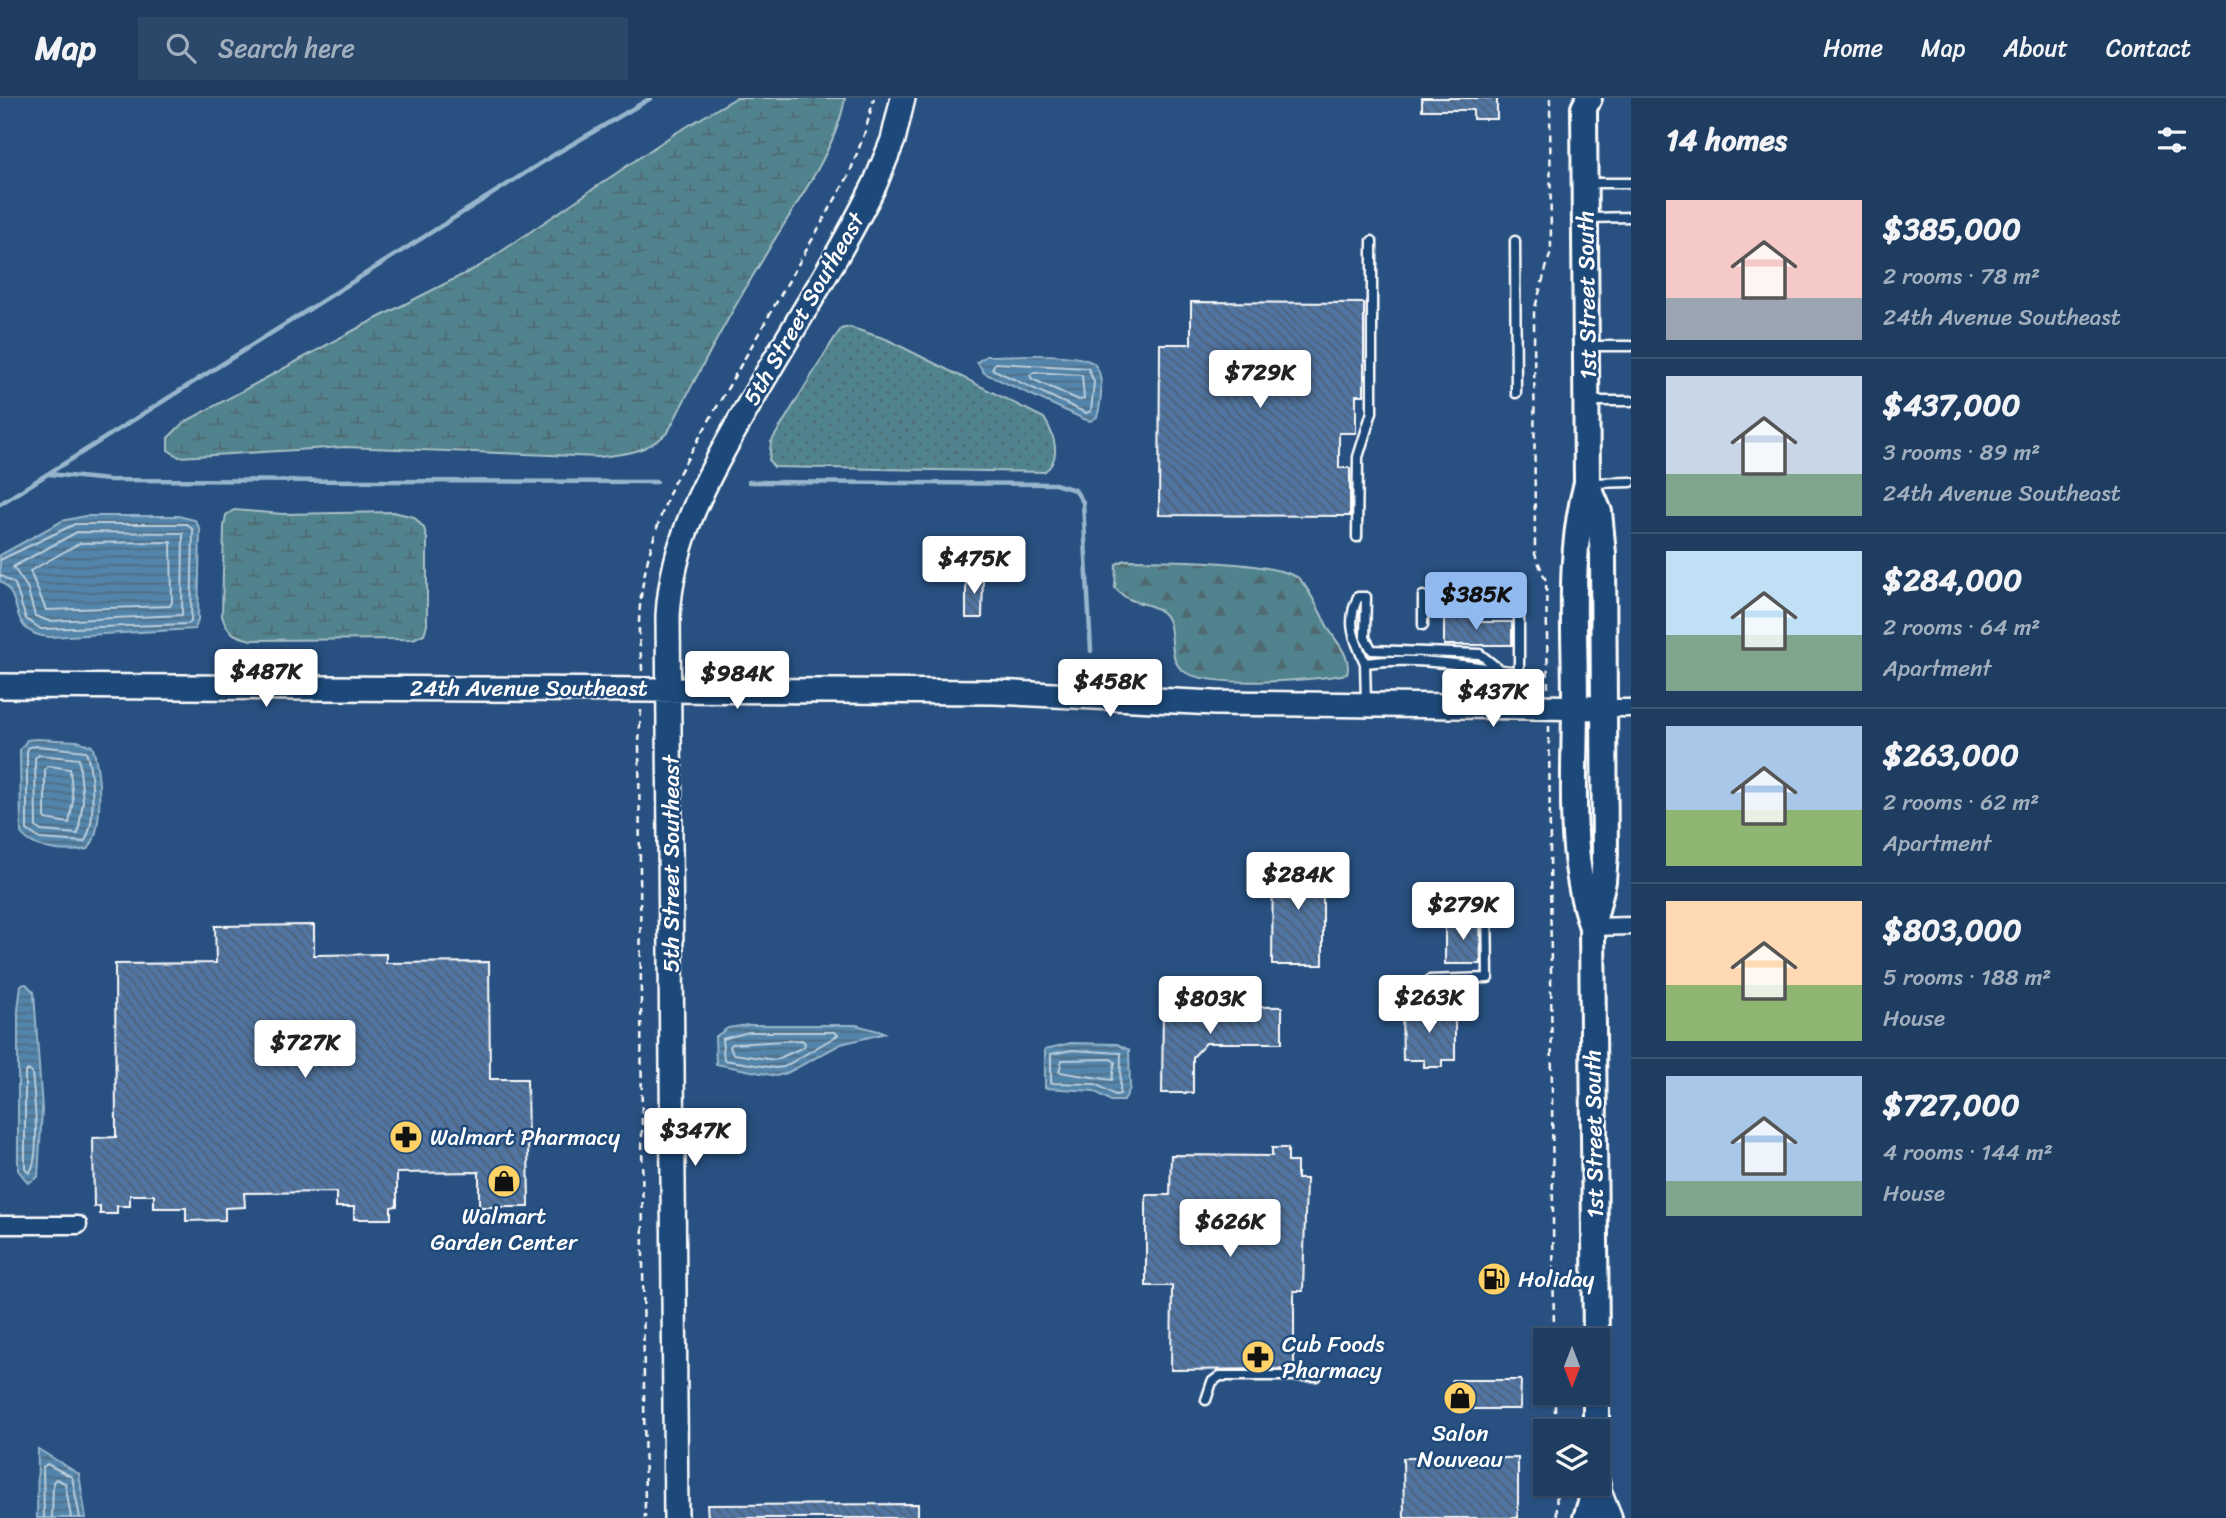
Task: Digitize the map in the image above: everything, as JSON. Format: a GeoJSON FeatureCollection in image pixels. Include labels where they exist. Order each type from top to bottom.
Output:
{"type":"FeatureCollection","features":[{"type":"Feature","properties":{"kind":"main road","name":"1st Street South"},"geometry":{"type":"LineString","coordinates":[[1583,101],[1588,401],[1587,483],[1575,539],[1575,860],[1579,885],[1592,927]]}},
{"type":"Feature","properties":{"kind":"main road","name":"1st Street South"},"geometry":{"type":"LineString","coordinates":[[1587,483],[1599,512],[1603,538],[1605,854],[1603,881],[1592,927],[1596,1328]]}},
{"type":"Feature","properties":{"kind":"main road"},"geometry":{"type":"LineString","coordinates":[[1586,1518],[1594,1496]]}},
{"type":"Feature","properties":{"kind":"main road"},"geometry":{"type":"LineString","coordinates":[[1601,1496],[1609,1518]]}},
{"type":"Feature","properties":{"kind":"street","name":"5th Street Southeast"},"geometry":{"type":"LineString","coordinates":[[676,1518],[668,689],[671,579],[692,510],[872,191],[893,140],[903,98]]}},
{"type":"Feature","properties":{"kind":"street","name":"24th Avenue Southeast"},"geometry":{"type":"LineString","coordinates":[[0,686],[1006,692],[1203,703],[1604,708]]}},
{"type":"Feature","properties":{"kind":"street"},"geometry":{"type":"LineString","coordinates":[[1604,708],[1631,708]]}},
{"type":"Feature","properties":{"kind":"street"},"geometry":{"type":"LineString","coordinates":[[1592,927],[1631,926]]}},
{"type":"Feature","properties":{"kind":"street"},"geometry":{"type":"LineString","coordinates":[[0,1225],[78,1225]]}},
{"type":"Feature","properties":{"kind":"lane"},"geometry":{"type":"LineString","coordinates":[[1585,183],[1631,183]]}},
{"type":"Feature","properties":{"kind":"lane"},"geometry":{"type":"LineString","coordinates":[[1586,218],[1631,217]]}},
{"type":"Feature","properties":{"kind":"lane"},"geometry":{"type":"LineString","coordinates":[[1357,537],[1358,457],[1372,412],[1372,241]]}},
{"type":"Feature","properties":{"kind":"lane"},"geometry":{"type":"LineString","coordinates":[[1514,241],[1516,393]]}},
{"type":"Feature","properties":{"kind":"lane"},"geometry":{"type":"LineString","coordinates":[[1587,346],[1631,346]]}},
{"type":"Feature","properties":{"kind":"lane"},"geometry":{"type":"LineString","coordinates":[[1588,401],[1631,401]]}},
{"type":"Feature","properties":{"kind":"lane"},"geometry":{"type":"LineString","coordinates":[[1587,483],[1631,482]]}},
{"type":"Feature","properties":{"kind":"lane"},"geometry":{"type":"LineString","coordinates":[[1423,596],[1423,625]]}},
{"type":"Feature","properties":{"kind":"lane"},"geometry":{"type":"LineString","coordinates":[[1365,663],[1398,659],[1519,671],[1519,596]]}},
{"type":"Feature","properties":{"kind":"lane"},"geometry":{"type":"LineString","coordinates":[[1366,706],[1365,663],[1351,613],[1358,597],[1366,597],[1365,638],[1372,650],[1480,654],[1500,670]]}},
{"type":"Feature","properties":{"kind":"lane"},"geometry":{"type":"LineString","coordinates":[[1352,624],[1365,625]]}},
{"type":"Feature","properties":{"kind":"lane"},"geometry":{"type":"LineString","coordinates":[[1430,980],[1488,978],[1487,895]]}},
{"type":"Feature","properties":{"kind":"lane"},"geometry":{"type":"LineString","coordinates":[[1206,1400],[1212,1382],[1220,1376],[1317,1376]]}},
{"type":"Feature","properties":{"kind":"path"},"geometry":{"type":"LineString","coordinates":[[1556,1496],[1557,1518]]}},
{"type":"Feature","properties":{"kind":"green space"},"geometry":{"type":"Polygon","coordinates":[[[736,98],[845,98],[832,140],[811,181],[738,301],[668,432],[652,444],[628,453],[599,457],[345,447],[179,457],[168,450],[168,438],[183,423],[360,327],[480,266],[674,134],[736,98]]]}},
{"type":"Feature","properties":{"kind":"green space"},"geometry":{"type":"Polygon","coordinates":[[[849,327],[886,339],[1044,418],[1055,446],[1050,467],[1044,472],[774,467],[769,461],[771,442],[832,342],[841,329],[849,327]]]}},
{"type":"Feature","properties":{"kind":"green space"},"geometry":{"type":"Polygon","coordinates":[[[234,510],[283,514],[393,512],[414,517],[424,528],[427,539],[427,625],[424,634],[413,639],[251,640],[232,633],[222,616],[224,527],[226,515],[234,510]]]}},
{"type":"Feature","properties":{"kind":"green space"},"geometry":{"type":"Polygon","coordinates":[[[1125,560],[1239,564],[1282,571],[1297,577],[1343,651],[1348,662],[1347,674],[1258,682],[1208,679],[1190,674],[1175,661],[1167,617],[1156,608],[1127,598],[1115,588],[1116,564],[1125,560]]]}},
{"type":"Feature","properties":{"kind":"water"},"geometry":{"type":"Polygon","coordinates":[[[986,356],[1075,357],[1094,364],[1101,382],[1097,417],[1090,421],[1084,419],[984,373],[977,362],[986,356]]]}},
{"type":"Feature","properties":{"kind":"water"},"geometry":{"type":"Polygon","coordinates":[[[85,516],[178,516],[195,520],[200,529],[198,620],[195,629],[49,637],[27,629],[21,622],[8,588],[0,581],[0,555],[62,521],[85,516]]]}},
{"type":"Feature","properties":{"kind":"water"},"geometry":{"type":"Polygon","coordinates":[[[27,740],[77,741],[92,746],[99,784],[99,814],[97,828],[88,849],[71,851],[43,847],[34,844],[21,833],[20,750],[27,740]]]}},
{"type":"Feature","properties":{"kind":"water"},"geometry":{"type":"Polygon","coordinates":[[[26,984],[34,992],[42,1110],[38,1177],[28,1183],[18,1170],[18,1010],[21,985],[26,984]]]}},
{"type":"Feature","properties":{"kind":"water"},"geometry":{"type":"Polygon","coordinates":[[[748,1025],[856,1025],[886,1033],[841,1044],[787,1073],[776,1076],[716,1064],[715,1037],[728,1028],[748,1025]]]}},
{"type":"Feature","properties":{"kind":"water"},"geometry":{"type":"Polygon","coordinates":[[[1071,1043],[1117,1044],[1129,1050],[1130,1088],[1124,1101],[1111,1101],[1094,1091],[1045,1088],[1045,1049],[1071,1043]]]}},
{"type":"Feature","properties":{"kind":"water"},"geometry":{"type":"Polygon","coordinates":[[[38,1449],[79,1474],[86,1518],[37,1518],[38,1449]]]}},
{"type":"Feature","properties":{"kind":"building"},"geometry":{"type":"Polygon","coordinates":[[[1422,98],[1497,98],[1497,119],[1473,119],[1473,110],[1422,110],[1422,98]]]}},
{"type":"Feature","properties":{"kind":"building"},"geometry":{"type":"Polygon","coordinates":[[[1191,302],[1364,303],[1364,395],[1356,395],[1356,433],[1339,433],[1339,468],[1350,468],[1350,516],[1159,515],[1160,344],[1191,344],[1191,302]]]}},
{"type":"Feature","properties":{"kind":"building"},"geometry":{"type":"Polygon","coordinates":[[[966,575],[983,575],[982,618],[966,618],[966,575]]]}},
{"type":"Feature","properties":{"kind":"building"},"geometry":{"type":"Polygon","coordinates":[[[1444,617],[1476,617],[1476,622],[1512,622],[1512,645],[1444,645],[1444,617]]]}},
{"type":"Feature","properties":{"kind":"building"},"geometry":{"type":"Polygon","coordinates":[[[1273,858],[1323,858],[1323,965],[1272,965],[1273,858]]]}},
{"type":"Feature","properties":{"kind":"building"},"geometry":{"type":"Polygon","coordinates":[[[1445,919],[1480,919],[1481,964],[1445,964],[1445,919]]]}},
{"type":"Feature","properties":{"kind":"building"},"geometry":{"type":"Polygon","coordinates":[[[314,925],[314,955],[386,954],[386,963],[489,962],[490,1079],[527,1079],[529,1207],[479,1207],[479,1172],[397,1173],[397,1206],[391,1207],[391,1219],[354,1219],[354,1207],[336,1207],[336,1192],[244,1193],[245,1207],[225,1208],[225,1220],[186,1221],[186,1208],[154,1208],[154,1195],[130,1195],[130,1206],[117,1206],[117,1214],[100,1214],[100,1206],[94,1207],[93,1138],[116,1137],[115,964],[216,963],[215,926],[314,925]]]}},
{"type":"Feature","properties":{"kind":"building"},"geometry":{"type":"Polygon","coordinates":[[[1163,1006],[1282,1007],[1282,1043],[1206,1043],[1193,1057],[1193,1093],[1162,1093],[1163,1006]]]}},
{"type":"Feature","properties":{"kind":"building"},"geometry":{"type":"Polygon","coordinates":[[[1402,1008],[1455,1008],[1455,1060],[1442,1060],[1442,1067],[1424,1067],[1424,1060],[1403,1060],[1402,1008]]]}},
{"type":"Feature","properties":{"kind":"building"},"geometry":{"type":"Polygon","coordinates":[[[1272,1148],[1288,1148],[1288,1162],[1297,1162],[1297,1179],[1306,1179],[1303,1291],[1294,1291],[1294,1369],[1171,1370],[1172,1286],[1146,1286],[1146,1195],[1170,1195],[1171,1155],[1272,1156],[1272,1148]]]}},
{"type":"Feature","properties":{"kind":"building"},"geometry":{"type":"Polygon","coordinates":[[[1452,1380],[1521,1380],[1520,1409],[1452,1409],[1452,1380]]]}},
{"type":"Feature","properties":{"kind":"building"},"geometry":{"type":"Polygon","coordinates":[[[1403,1458],[1518,1458],[1518,1518],[1404,1518],[1403,1458]]]}},
{"type":"Feature","properties":{"kind":"building"},"geometry":{"type":"Polygon","coordinates":[[[918,1504],[918,1518],[708,1518],[707,1505],[918,1504]]]}},
{"type":"Feature","properties":{"kind":"waterway"},"geometry":{"type":"LineString","coordinates":[[0,504],[557,153],[651,98]]}},
{"type":"Feature","properties":{"kind":"waterway"},"geometry":{"type":"LineString","coordinates":[[49,474],[109,480],[657,482]]}},
{"type":"Feature","properties":{"kind":"waterway"},"geometry":{"type":"LineString","coordinates":[[749,482],[1055,484],[1075,490],[1083,502],[1091,651]]}},
{"type":"Feature","properties":{"kind":"place","name":"Walmart Pharmacy"},"geometry":{"type":"Point","coordinates":[406,1137]}},
{"type":"Feature","properties":{"kind":"place","name":"Walmart Garden Center"},"geometry":{"type":"Point","coordinates":[504,1181]}},
{"type":"Feature","properties":{"kind":"place","name":"Holiday"},"geometry":{"type":"Point","coordinates":[1494,1279]}},
{"type":"Feature","properties":{"kind":"place","name":"Cub Foods Pharmacy"},"geometry":{"type":"Point","coordinates":[1258,1357]}},
{"type":"Feature","properties":{"kind":"place","name":"Salon Nouveau"},"geometry":{"type":"Point","coordinates":[1460,1398]}}]}
